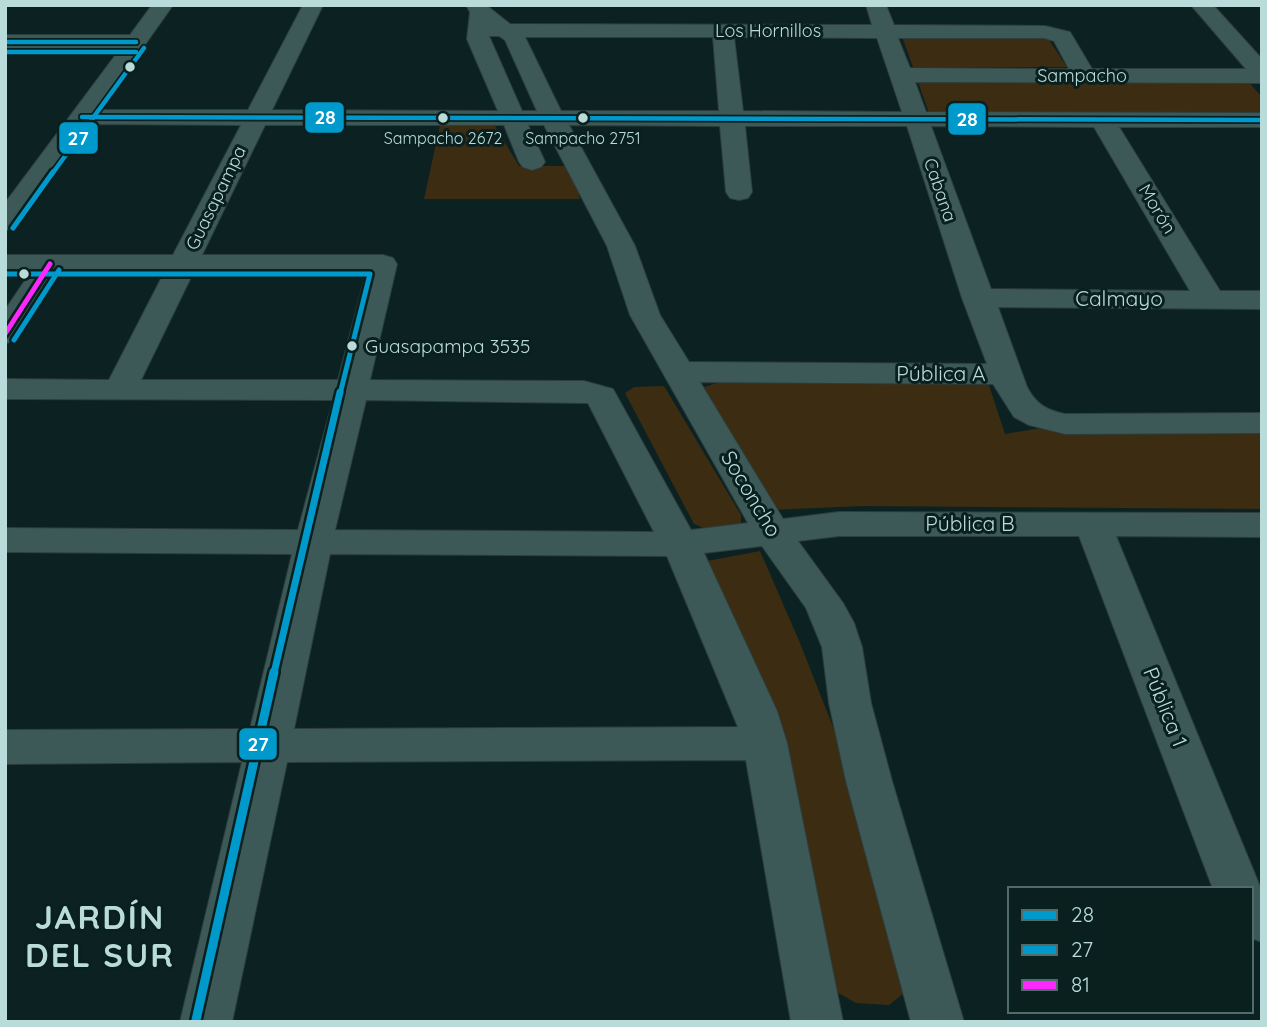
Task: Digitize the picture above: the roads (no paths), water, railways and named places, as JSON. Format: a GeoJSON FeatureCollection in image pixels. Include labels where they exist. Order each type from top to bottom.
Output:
{"type":"FeatureCollection","features":[{"type":"Feature","properties":{"kind":"street"},"geometry":{"type":"LineString","coordinates":[[5,222],[163,5]]}},
{"type":"Feature","properties":{"kind":"street","name":"Guasapampa"},"geometry":{"type":"LineString","coordinates":[[120,390],[313,5]]}},
{"type":"Feature","properties":{"kind":"street","name":"Cabana"},"geometry":{"type":"LineString","coordinates":[[876,5],[1006,374]]}},
{"type":"Feature","properties":{"kind":"street"},"geometry":{"type":"LineString","coordinates":[[1201,5],[1262,75]]}},
{"type":"Feature","properties":{"kind":"street"},"geometry":{"type":"LineString","coordinates":[[478,16],[478,39],[532,162]]}},
{"type":"Feature","properties":{"kind":"street","name":"Soconcho"},"geometry":{"type":"LineString","coordinates":[[478,16],[508,30],[514,37],[552,117],[621,246],[645,315],[772,532],[823,603],[842,647],[850,703],[869,781],[939,1022]]}},
{"type":"Feature","properties":{"kind":"street","name":"Los Hornillos"},"geometry":{"type":"LineString","coordinates":[[508,30],[1057,34],[1062,37],[1085,76]]}},
{"type":"Feature","properties":{"kind":"street"},"geometry":{"type":"LineString","coordinates":[[723,31],[739,192]]}},
{"type":"Feature","properties":{"kind":"street"},"geometry":{"type":"LineString","coordinates":[[5,42],[136,42]]}},
{"type":"Feature","properties":{"kind":"street","name":"Sampacho"},"geometry":{"type":"LineString","coordinates":[[902,75],[1262,75]]}},
{"type":"Feature","properties":{"kind":"street","name":"Sampacho"},"geometry":{"type":"LineString","coordinates":[[82,117],[1262,120]]}},
{"type":"Feature","properties":{"kind":"street","name":"Morón"},"geometry":{"type":"LineString","coordinates":[[1102,118],[1211,300]]}},
{"type":"Feature","properties":{"kind":"street"},"geometry":{"type":"LineString","coordinates":[[5,264],[383,264],[349,390],[266,747],[206,1022]]}},
{"type":"Feature","properties":{"kind":"street"},"geometry":{"type":"LineString","coordinates":[[5,334],[50,264]]}},
{"type":"Feature","properties":{"kind":"street","name":"Calmayo"},"geometry":{"type":"LineString","coordinates":[[977,298],[1262,300]]}},
{"type":"Feature","properties":{"kind":"street","name":"Pública A"},"geometry":{"type":"LineString","coordinates":[[678,372],[1006,374],[1016,403],[1041,419],[1065,424],[1262,423]]}},
{"type":"Feature","properties":{"kind":"street"},"geometry":{"type":"LineString","coordinates":[[5,389],[584,391],[601,396],[679,544],[755,711],[765,743],[817,1022]]}},
{"type":"Feature","properties":{"kind":"street","name":"Pública B"},"geometry":{"type":"LineString","coordinates":[[5,540],[679,544],[839,524],[1262,525]]}},
{"type":"Feature","properties":{"kind":"street","name":"Pública 1"},"geometry":{"type":"LineString","coordinates":[[1093,525],[1242,887]]}},
{"type":"Feature","properties":{"kind":"street"},"geometry":{"type":"LineString","coordinates":[[5,747],[765,743]]}},
{"type":"Feature","properties":{"kind":"place","name":"Sampacho 2672"},"geometry":{"type":"Point","coordinates":[443,118]}},
{"type":"Feature","properties":{"kind":"place","name":"Sampacho 2751"},"geometry":{"type":"Point","coordinates":[583,118]}},
{"type":"Feature","properties":{"kind":"place","name":"Guasapampa 3535"},"geometry":{"type":"Point","coordinates":[352,346]}},
{"type":"Feature","properties":{"kind":"district","name":"JARDÍN DEL SUR"},"geometry":{"type":"Point","coordinates":[100,936]}}]}
